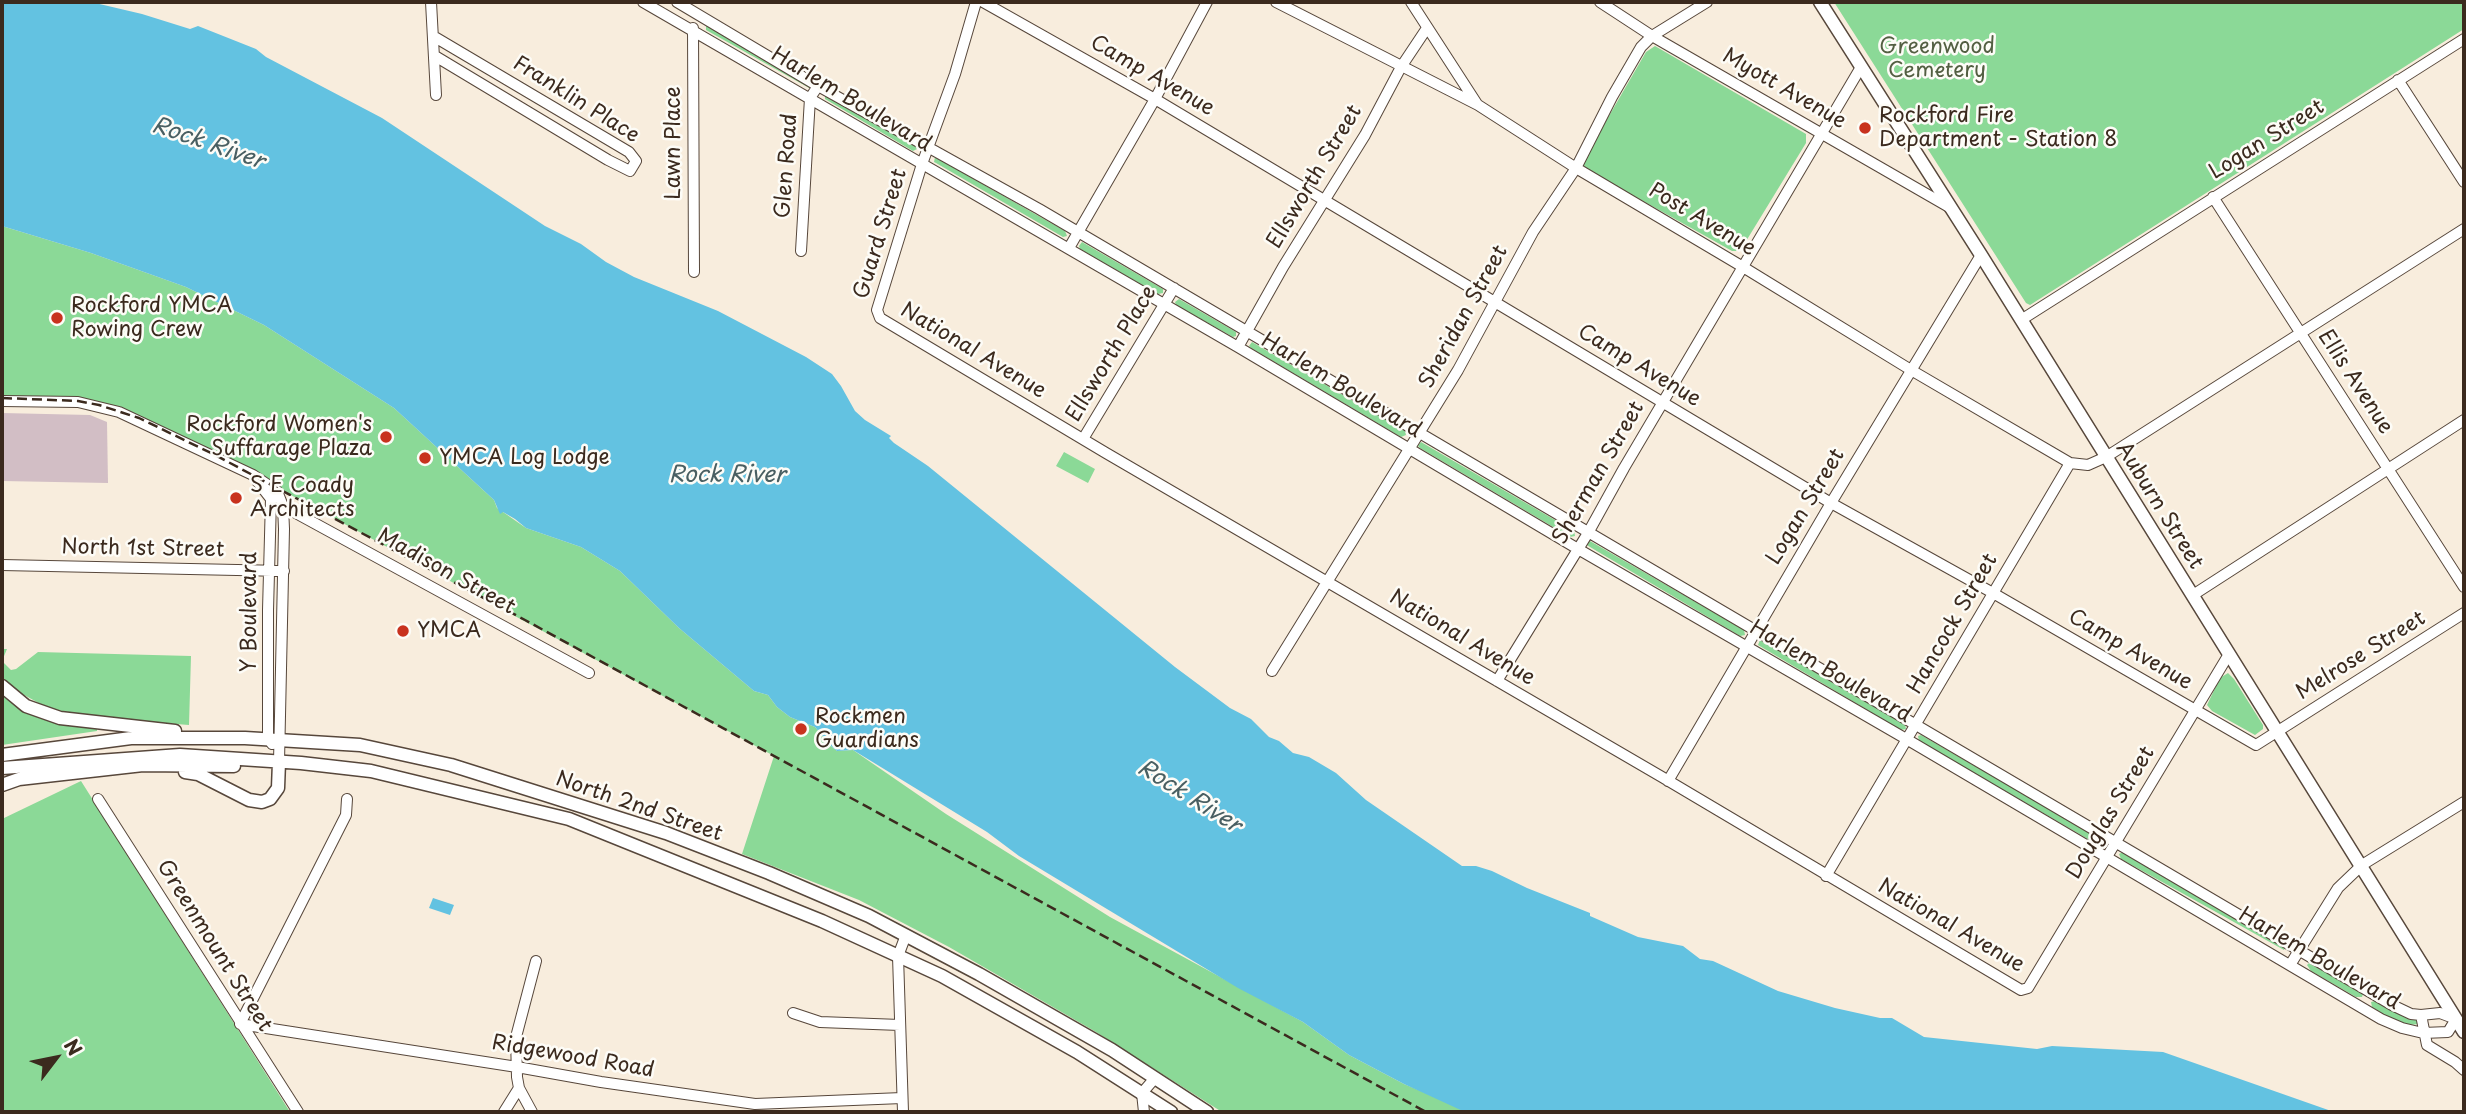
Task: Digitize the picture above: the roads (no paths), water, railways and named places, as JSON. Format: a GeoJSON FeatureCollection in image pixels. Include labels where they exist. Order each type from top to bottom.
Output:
{"type":"FeatureCollection","features":[{"type":"Feature","properties":{"kind":"main road","name":"Auburn Street"},"geometry":{"type":"LineString","coordinates":[[1820,2],[2464,1032]]}},
{"type":"Feature","properties":{"kind":"main road"},"geometry":{"type":"LineString","coordinates":[[2,686],[26,706],[60,718],[245,738]]}},
{"type":"Feature","properties":{"kind":"main road","name":"North 2nd Street"},"geometry":{"type":"LineString","coordinates":[[2,755],[131,738],[245,738],[276,747],[301,762],[371,771],[569,819],[810,916],[942,976],[1077,1052],[1171,1112]]}},
{"type":"Feature","properties":{"kind":"main road","name":"North 2nd Street"},"geometry":{"type":"LineString","coordinates":[[2,768],[276,747],[360,745],[451,765],[666,833],[869,916],[1003,987],[1112,1050],[1207,1112]]}},
{"type":"Feature","properties":{"kind":"main road"},"geometry":{"type":"LineString","coordinates":[[118,769],[198,774],[249,800],[262,802],[270,799],[278,788],[276,747]]}},
{"type":"Feature","properties":{"kind":"main road"},"geometry":{"type":"LineString","coordinates":[[2,785],[19,779],[143,765],[258,766],[276,747]]}},
{"type":"Feature","properties":{"kind":"street"},"geometry":{"type":"LineString","coordinates":[[430,2],[436,95]]}},
{"type":"Feature","properties":{"kind":"street","name":"Harlem Boulevard"},"geometry":{"type":"LineString","coordinates":[[643,2],[1069,248],[2381,1019],[2423,1033]]}},
{"type":"Feature","properties":{"kind":"street","name":"Harlem Boulevard"},"geometry":{"type":"LineString","coordinates":[[677,2],[818,86],[1079,232],[2402,1011],[2421,1015],[2440,1013],[2456,1019]]}},
{"type":"Feature","properties":{"kind":"street","name":"Guard Street"},"geometry":{"type":"LineString","coordinates":[[880,318],[877,310],[976,2]]}},
{"type":"Feature","properties":{"kind":"street","name":"Camp Avenue"},"geometry":{"type":"LineString","coordinates":[[984,2],[1155,99],[1831,503],[1993,593],[2256,746],[2278,732]]}},
{"type":"Feature","properties":{"kind":"street"},"geometry":{"type":"LineString","coordinates":[[1069,248],[1155,99],[1206,2]]}},
{"type":"Feature","properties":{"kind":"street","name":"Post Avenue"},"geometry":{"type":"LineString","coordinates":[[1276,2],[1478,104],[1576,167],[2070,463]]}},
{"type":"Feature","properties":{"kind":"street"},"geometry":{"type":"LineString","coordinates":[[1411,2],[1478,104]]}},
{"type":"Feature","properties":{"kind":"street","name":"Myott Avenue"},"geometry":{"type":"LineString","coordinates":[[1600,2],[1652,36],[1950,207]]}},
{"type":"Feature","properties":{"kind":"street","name":"Sheridan Street"},"geometry":{"type":"LineString","coordinates":[[1272,671],[1458,370],[1533,232],[1576,167],[1633,59],[1652,36],[1707,2]]}},
{"type":"Feature","properties":{"kind":"street","name":"Lawn Place"},"geometry":{"type":"LineString","coordinates":[[694,272],[692,30],[700,15]]}},
{"type":"Feature","properties":{"kind":"street","name":"Ellsworth Street"},"geometry":{"type":"LineString","coordinates":[[1238,347],[1365,135],[1401,67],[1427,28]]}},
{"type":"Feature","properties":{"kind":"street","name":"Franklin Place"},"geometry":{"type":"LineString","coordinates":[[433,36],[629,152],[636,161],[629,171],[435,56]]}},
{"type":"Feature","properties":{"kind":"street","name":"Logan Street"},"geometry":{"type":"LineString","coordinates":[[2021,320],[2464,39]]}},
{"type":"Feature","properties":{"kind":"street","name":"Sherman Street"},"geometry":{"type":"LineString","coordinates":[[1497,681],[1588,533],[1662,402],[1861,67]]}},
{"type":"Feature","properties":{"kind":"street"},"geometry":{"type":"LineString","coordinates":[[2398,80],[2464,182]]}},
{"type":"Feature","properties":{"kind":"street","name":"Glen Road"},"geometry":{"type":"LineString","coordinates":[[801,251],[810,98],[818,86]]}},
{"type":"Feature","properties":{"kind":"street","name":"Ellis Avenue"},"geometry":{"type":"LineString","coordinates":[[2213,197],[2464,587]]}},
{"type":"Feature","properties":{"kind":"street"},"geometry":{"type":"LineString","coordinates":[[2070,463],[2088,465],[2106,457],[2464,229]]}},
{"type":"Feature","properties":{"kind":"street","name":"Logan Street"},"geometry":{"type":"LineString","coordinates":[[1668,781],[1831,503],[1981,256]]}},
{"type":"Feature","properties":{"kind":"street","name":"Ellsworth Place"},"geometry":{"type":"LineString","coordinates":[[1083,439],[1174,288]]}},
{"type":"Feature","properties":{"kind":"street","name":"National Avenue"},"geometry":{"type":"LineString","coordinates":[[880,318],[1826,876],[2025,990]]}},
{"type":"Feature","properties":{"kind":"street"},"geometry":{"type":"LineString","coordinates":[[2,401],[78,402],[119,412],[156,427],[253,475],[277,491],[283,506]]}},
{"type":"Feature","properties":{"kind":"street"},"geometry":{"type":"LineString","coordinates":[[2193,595],[2464,420]]}},
{"type":"Feature","properties":{"kind":"street","name":"Hancock Street"},"geometry":{"type":"LineString","coordinates":[[1826,876],[2070,463]]}},
{"type":"Feature","properties":{"kind":"street","name":"Y Boulevard"},"geometry":{"type":"LineString","coordinates":[[253,475],[271,499],[268,571],[276,747]]}},
{"type":"Feature","properties":{"kind":"street","name":"Y Boulevard"},"geometry":{"type":"LineString","coordinates":[[276,747],[284,571],[283,506]]}},
{"type":"Feature","properties":{"kind":"street","name":"Madison Street"},"geometry":{"type":"LineString","coordinates":[[283,506],[589,673]]}},
{"type":"Feature","properties":{"kind":"street","name":"North 1st Street"},"geometry":{"type":"LineString","coordinates":[[2,565],[284,571]]}},
{"type":"Feature","properties":{"kind":"street","name":"Melrose Street"},"geometry":{"type":"LineString","coordinates":[[2278,732],[2464,613]]}},
{"type":"Feature","properties":{"kind":"street","name":"Douglas Street"},"geometry":{"type":"LineString","coordinates":[[2025,990],[2229,654]]}},
{"type":"Feature","properties":{"kind":"street","name":"Greenmount Street"},"geometry":{"type":"LineString","coordinates":[[98,799],[298,1112]]}},
{"type":"Feature","properties":{"kind":"street"},"geometry":{"type":"LineString","coordinates":[[240,1024],[346,816],[347,799]]}},
{"type":"Feature","properties":{"kind":"street"},"geometry":{"type":"LineString","coordinates":[[2290,965],[2338,888],[2362,866],[2464,802]]}},
{"type":"Feature","properties":{"kind":"street"},"geometry":{"type":"LineString","coordinates":[[903,1112],[898,956],[906,935]]}},
{"type":"Feature","properties":{"kind":"street"},"geometry":{"type":"LineString","coordinates":[[532,1112],[519,1088],[516,1037],[536,961]]}},
{"type":"Feature","properties":{"kind":"street"},"geometry":{"type":"LineString","coordinates":[[793,1013],[820,1022],[900,1025]]}},
{"type":"Feature","properties":{"kind":"street"},"geometry":{"type":"LineString","coordinates":[[2421,1015],[2427,1045],[2464,1070]]}},
{"type":"Feature","properties":{"kind":"street"},"geometry":{"type":"LineString","coordinates":[[2423,1033],[2448,1032],[2456,1019]]}},
{"type":"Feature","properties":{"kind":"street","name":"Ridgewood Road"},"geometry":{"type":"LineString","coordinates":[[240,1024],[517,1067],[754,1108],[902,1098]]}},
{"type":"Feature","properties":{"kind":"street"},"geometry":{"type":"LineString","coordinates":[[1144,1112],[1142,1093],[1155,1078]]}},
{"type":"Feature","properties":{"kind":"street"},"geometry":{"type":"LineString","coordinates":[[504,1112],[519,1088]]}},
{"type":"Feature","properties":{"kind":"water","name":"Rock River"},"geometry":{"type":"Polygon","coordinates":[[[2,2],[91,2],[190,29],[198,26],[256,49],[266,57],[382,118],[545,226],[581,244],[606,262],[634,277],[718,311],[806,357],[832,374],[855,411],[865,420],[891,436],[889,438],[894,443],[928,466],[1175,667],[1230,708],[1251,719],[1269,737],[1279,741],[1293,753],[1309,757],[1336,773],[1366,800],[1462,866],[1476,866],[1492,871],[1638,937],[1683,946],[1700,959],[1713,961],[1778,991],[1835,1008],[1892,1018],[1924,1037],[2037,1049],[2052,1046],[2163,1052],[2334,1112],[1465,1112],[1404,1084],[1349,1055],[1303,1022],[1238,988],[1019,856],[987,832],[853,750],[837,751],[815,727],[790,717],[777,707],[768,695],[754,691],[679,628],[620,571],[581,547],[526,528],[503,512],[500,514],[494,500],[394,408],[264,325],[186,287],[91,253],[2,226],[2,2]]]}},
{"type":"Feature","properties":{"kind":"water"},"geometry":{"type":"Polygon","coordinates":[[[433,898],[454,905],[450,915],[429,908],[433,898]]]}},
{"type":"Feature","properties":{"kind":"railway"},"geometry":{"type":"LineString","coordinates":[[2,398],[78,401],[99,405],[139,418],[215,455],[525,620],[1426,1112]]}},
{"type":"Feature","properties":{"kind":"place","name":"Rockford Fire Department - Station 8"},"geometry":{"type":"Point","coordinates":[1865,128]}},
{"type":"Feature","properties":{"kind":"place","name":"Rockford YMCA Rowing Crew"},"geometry":{"type":"Point","coordinates":[57,318]}},
{"type":"Feature","properties":{"kind":"place","name":"Rockford Women's Suffarage Plaza"},"geometry":{"type":"Point","coordinates":[386,437]}},
{"type":"Feature","properties":{"kind":"place","name":"YMCA Log Lodge"},"geometry":{"type":"Point","coordinates":[425,458]}},
{"type":"Feature","properties":{"kind":"place","name":"S E Coady Architects"},"geometry":{"type":"Point","coordinates":[236,498]}},
{"type":"Feature","properties":{"kind":"place","name":"YMCA"},"geometry":{"type":"Point","coordinates":[403,631]}},
{"type":"Feature","properties":{"kind":"place","name":"Rockmen Guardians"},"geometry":{"type":"Point","coordinates":[801,729]}},
{"type":"Feature","properties":{"kind":"park label","name":"Greenwood Cemetery"},"geometry":{"type":"Point","coordinates":[1937,59]}}]}
